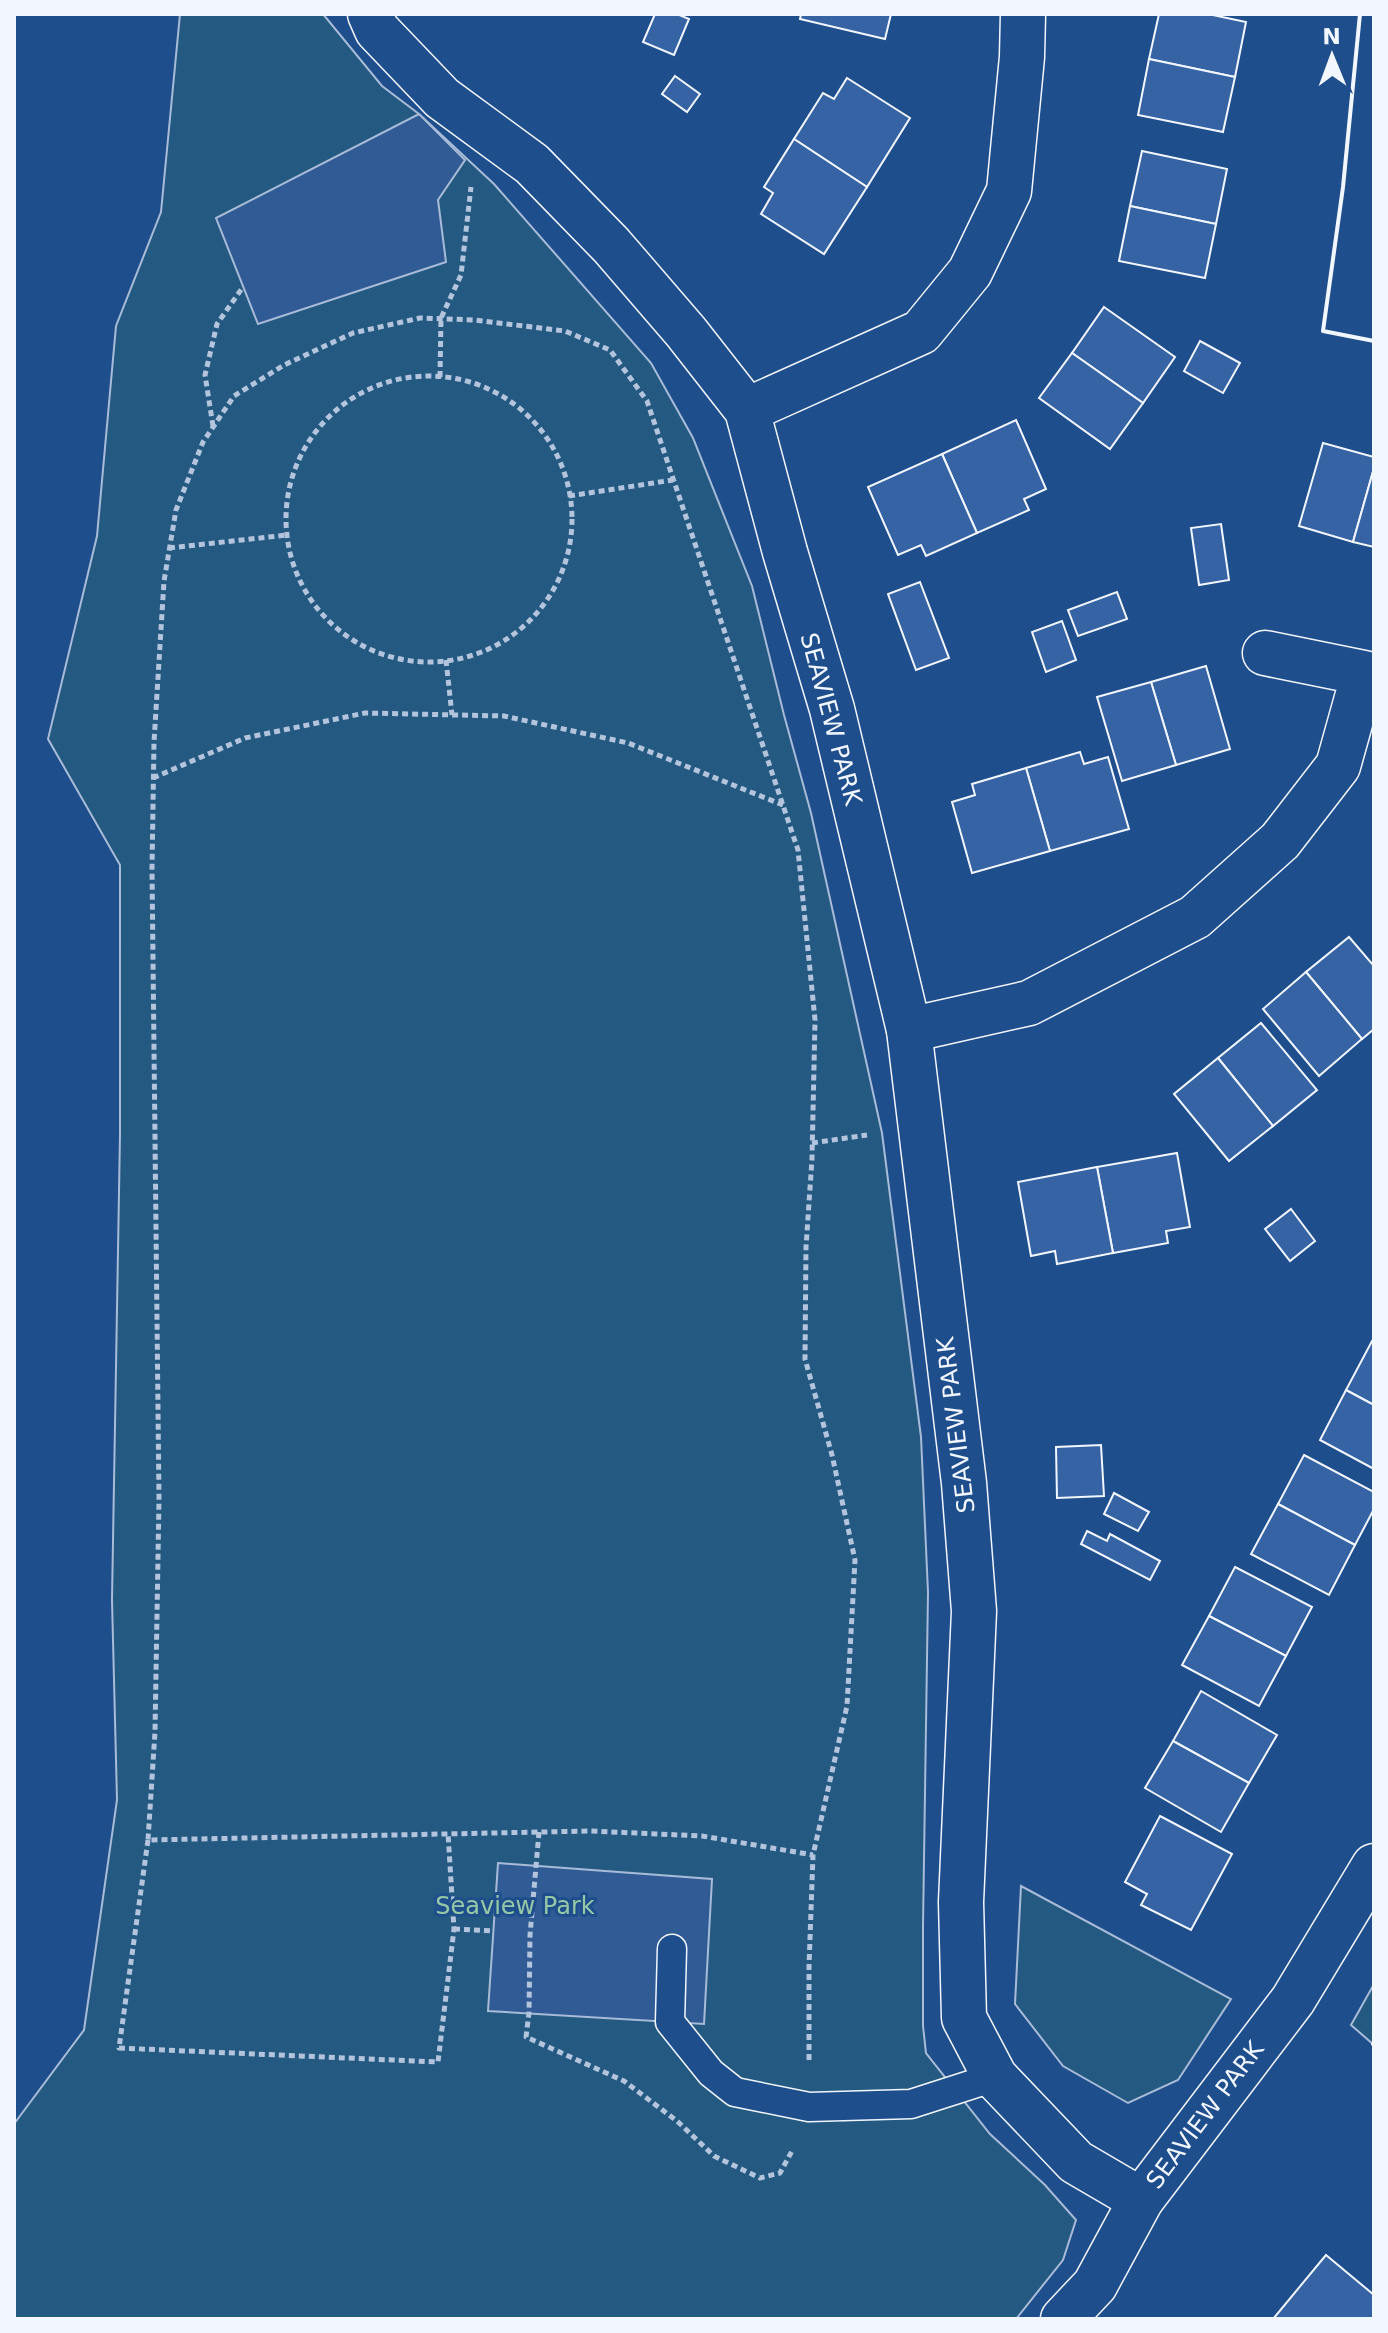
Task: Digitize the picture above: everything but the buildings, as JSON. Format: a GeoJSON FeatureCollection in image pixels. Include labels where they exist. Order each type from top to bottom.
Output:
{"type":"FeatureCollection","features":[{"type":"Feature","properties":{"kind":"street","name":"SEAVIEW PARK"},"geometry":{"type":"LineString","coordinates":[[370,14],[377,30],[442,98],[532,164],[611,245],[686,332],[747,410],[832,709],[909,1030],[964,1483],[974,1611],[961,1902],[964,2018],[995,2077],[1076,2162],[1141,2200],[1293,2000],[1374,1866]]}},
{"type":"Feature","properties":{"kind":"street"},"geometry":{"type":"LineString","coordinates":[[747,410],[921,332],[970,272],[1009,191],[1023,14]]}},
{"type":"Feature","properties":{"kind":"street"},"geometry":{"type":"LineString","coordinates":[[909,1030],[1029,1003],[1195,917],[1280,841],[1338,766],[1364,673],[1265,653]]}},
{"type":"Feature","properties":{"kind":"street"},"geometry":{"type":"LineString","coordinates":[[1063,2319],[1095,2285],[1141,2200]]}},
{"type":"Feature","properties":{"kind":"lane"},"geometry":{"type":"LineString","coordinates":[[672,1949],[670,2022],[711,2073],[735,2092],[809,2107],[911,2104],[995,2077]]}},
{"type":"Feature","properties":{"kind":"path"},"geometry":{"type":"LineString","coordinates":[[440,377],[441,318],[461,275],[475,153],[484,127]]}},
{"type":"Feature","properties":{"kind":"path"},"geometry":{"type":"LineString","coordinates":[[213,427],[205,375],[217,324],[243,287]]}},
{"type":"Feature","properties":{"kind":"path"},"geometry":{"type":"LineString","coordinates":[[448,1833],[454,1929],[438,2062],[119,2048],[148,1840],[155,1732],[159,1499],[153,778],[164,581],[169,548],[176,510],[203,442],[234,396],[284,365],[353,333],[420,318],[474,320],[565,331],[610,350],[647,401],[798,850],[815,1020],[805,1359],[832,1455],[855,1560],[847,1706],[813,1855],[809,2107]]}},
{"type":"Feature","properties":{"kind":"path"},"geometry":{"type":"LineString","coordinates":[[426,374],[440,377],[492,389],[531,415],[563,465],[573,520],[561,576],[530,621],[487,651],[428,663],[374,653],[327,622],[296,575],[284,522],[294,466],[324,419],[373,385],[426,374]]}},
{"type":"Feature","properties":{"kind":"path"},"geometry":{"type":"LineString","coordinates":[[569,496],[673,480]]}},
{"type":"Feature","properties":{"kind":"path"},"geometry":{"type":"LineString","coordinates":[[169,548],[287,535]]}},
{"type":"Feature","properties":{"kind":"path"},"geometry":{"type":"LineString","coordinates":[[446,660],[452,715]]}},
{"type":"Feature","properties":{"kind":"path"},"geometry":{"type":"LineString","coordinates":[[153,778],[245,738],[365,713],[504,716],[628,743],[784,806]]}},
{"type":"Feature","properties":{"kind":"path"},"geometry":{"type":"LineString","coordinates":[[148,1840],[591,1831],[702,1836],[813,1855]]}},
{"type":"Feature","properties":{"kind":"path"},"geometry":{"type":"LineString","coordinates":[[539,1832],[530,1935],[526,2037],[624,2081]]}},
{"type":"Feature","properties":{"kind":"path"},"geometry":{"type":"LineString","coordinates":[[454,1929],[493,1931]]}},
{"type":"Feature","properties":{"kind":"green space","name":"Seaview Park"},"geometry":{"type":"Polygon","coordinates":[[[180,14],[323,14],[382,86],[419,114],[494,184],[651,363],[693,438],[752,586],[811,813],[882,1133],[921,1437],[928,1592],[923,1926],[926,2053],[990,2134],[1045,2185],[1076,2220],[1063,2260],[1016,2319],[14,2319],[14,2124],[84,2030],[117,1800],[112,1600],[120,1134],[120,865],[48,739],[97,536],[116,326],[161,212],[180,14]]]}},
{"type":"Feature","properties":{"kind":"green space"},"geometry":{"type":"Polygon","coordinates":[[[1021,1886],[1231,1999],[1178,2080],[1128,2103],[1063,2066],[1015,2004],[1021,1886]]]}},
{"type":"Feature","properties":{"kind":"green space"},"geometry":{"type":"Polygon","coordinates":[[[1374,1984],[1374,2045],[1351,2025],[1374,1984]]]}},
{"type":"Feature","properties":{"kind":"shaded area"},"geometry":{"type":"Polygon","coordinates":[[[419,114],[465,160],[438,200],[446,262],[258,324],[216,218],[419,114]]]}},
{"type":"Feature","properties":{"kind":"shaded area"},"geometry":{"type":"Polygon","coordinates":[[[498,1863],[712,1879],[704,2024],[488,2011],[498,1863]]]}},
{"type":"Feature","properties":{"kind":"wall"},"geometry":{"type":"LineString","coordinates":[[1360,14],[1343,187],[1323,331],[1374,341]]}}]}
